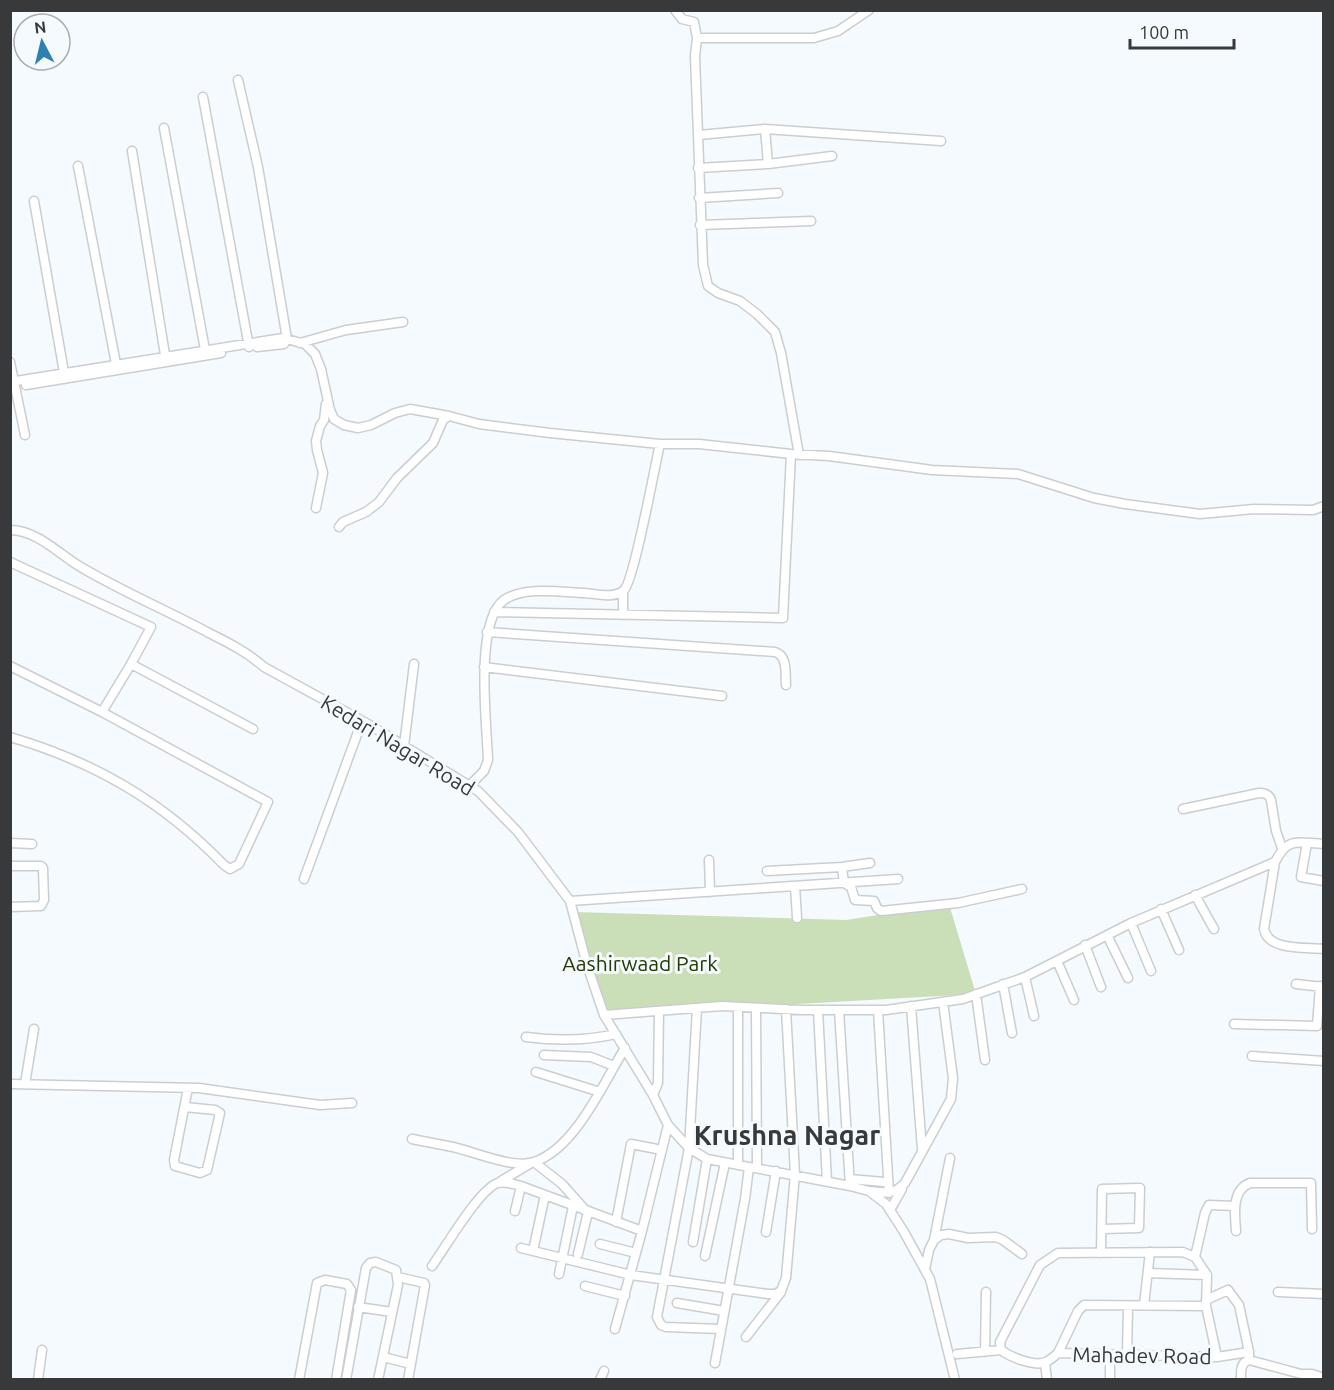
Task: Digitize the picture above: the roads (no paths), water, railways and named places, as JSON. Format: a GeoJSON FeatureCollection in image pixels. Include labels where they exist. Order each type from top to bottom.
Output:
{"type":"FeatureCollection","features":[{"type":"Feature","properties":{"kind":"street"},"geometry":{"type":"LineString","coordinates":[[494,612],[783,618],[795,454],[783,363],[775,332],[740,301],[718,293],[708,286],[703,265],[700,225],[695,56],[697,38],[694,22],[682,19],[675,10]]}},
{"type":"Feature","properties":{"kind":"street"},"geometry":{"type":"LineString","coordinates":[[697,38],[814,38],[838,31],[869,10]]}},
{"type":"Feature","properties":{"kind":"street"},"geometry":{"type":"LineString","coordinates":[[12,384],[249,345],[284,344],[287,339],[258,167],[238,80]]}},
{"type":"Feature","properties":{"kind":"street"},"geometry":{"type":"LineString","coordinates":[[202,97],[249,345]]}},
{"type":"Feature","properties":{"kind":"street"},"geometry":{"type":"LineString","coordinates":[[164,128],[205,353]]}},
{"type":"Feature","properties":{"kind":"street"},"geometry":{"type":"LineString","coordinates":[[699,135],[765,129],[940,141]]}},
{"type":"Feature","properties":{"kind":"street"},"geometry":{"type":"LineString","coordinates":[[765,129],[768,164]]}},
{"type":"Feature","properties":{"kind":"street"},"geometry":{"type":"LineString","coordinates":[[132,151],[166,359]]}},
{"type":"Feature","properties":{"kind":"street"},"geometry":{"type":"LineString","coordinates":[[698,168],[768,164],[832,156]]}},
{"type":"Feature","properties":{"kind":"street"},"geometry":{"type":"LineString","coordinates":[[78,166],[116,367]]}},
{"type":"Feature","properties":{"kind":"street"},"geometry":{"type":"LineString","coordinates":[[699,198],[778,193]]}},
{"type":"Feature","properties":{"kind":"street"},"geometry":{"type":"LineString","coordinates":[[34,201],[65,375]]}},
{"type":"Feature","properties":{"kind":"street"},"geometry":{"type":"LineString","coordinates":[[700,225],[811,221]]}},
{"type":"Feature","properties":{"kind":"street"},"geometry":{"type":"LineString","coordinates":[[299,343],[346,330],[403,322]]}},
{"type":"Feature","properties":{"kind":"street"},"geometry":{"type":"LineString","coordinates":[[287,339],[305,344],[315,354],[334,419],[344,425],[358,428],[371,425],[395,413],[410,410],[449,416],[479,424],[660,444],[699,444],[829,456],[932,471],[1018,474],[1094,498],[1200,514],[1254,509],[1313,510],[1323,506]]}},
{"type":"Feature","properties":{"kind":"street"},"geometry":{"type":"LineString","coordinates":[[10,363],[12,384],[25,435]]}},
{"type":"Feature","properties":{"kind":"street"},"geometry":{"type":"LineString","coordinates":[[316,508],[323,473],[316,441],[324,420],[327,394]]}},
{"type":"Feature","properties":{"kind":"street"},"geometry":{"type":"LineString","coordinates":[[339,527],[343,522],[366,512],[379,502],[397,478],[433,443],[443,420],[449,416]]}},
{"type":"Feature","properties":{"kind":"street"},"geometry":{"type":"LineString","coordinates":[[622,615],[624,591],[634,563],[660,444]]}},
{"type":"Feature","properties":{"kind":"street","name":"Kedari Nagar Road"},"geometry":{"type":"LineString","coordinates":[[10,530],[27,533],[133,597],[173,614],[250,654],[264,666],[362,721],[478,791],[518,832],[570,901],[587,965],[604,1015],[653,1095],[668,1125],[689,1148],[707,1159],[827,1181],[850,1183],[869,1191],[886,1204],[930,1279],[955,1380]]}},
{"type":"Feature","properties":{"kind":"street"},"geometry":{"type":"LineString","coordinates":[[10,562],[151,627],[102,712]]}},
{"type":"Feature","properties":{"kind":"street"},"geometry":{"type":"LineString","coordinates":[[469,786],[477,779],[488,760],[484,667],[487,632],[494,612],[503,601],[518,594],[542,591],[612,595],[624,591]]}},
{"type":"Feature","properties":{"kind":"street"},"geometry":{"type":"LineString","coordinates":[[487,632],[775,652],[783,657],[786,685]]}},
{"type":"Feature","properties":{"kind":"street"},"geometry":{"type":"LineString","coordinates":[[131,664],[253,729]]}},
{"type":"Feature","properties":{"kind":"street"},"geometry":{"type":"LineString","coordinates":[[404,746],[414,664]]}},
{"type":"Feature","properties":{"kind":"street"},"geometry":{"type":"LineString","coordinates":[[10,666],[102,712],[268,802],[239,864],[230,869],[169,814],[141,795],[99,770],[59,752],[10,737]]}},
{"type":"Feature","properties":{"kind":"street"},"geometry":{"type":"LineString","coordinates":[[484,667],[722,696]]}},
{"type":"Feature","properties":{"kind":"street"},"geometry":{"type":"LineString","coordinates":[[304,879],[362,721]]}},
{"type":"Feature","properties":{"kind":"street"},"geometry":{"type":"LineString","coordinates":[[1183,809],[1265,793],[1271,800],[1276,831],[1282,848]]}},
{"type":"Feature","properties":{"kind":"street"},"geometry":{"type":"LineString","coordinates":[[10,843],[32,844]]}},
{"type":"Feature","properties":{"kind":"street"},"geometry":{"type":"LineString","coordinates":[[1323,844],[1292,843],[1282,848],[1275,862],[1264,928],[1265,936],[1277,944],[1323,950]]}},
{"type":"Feature","properties":{"kind":"street"},"geometry":{"type":"LineString","coordinates":[[1307,843],[1301,877],[1323,881]]}},
{"type":"Feature","properties":{"kind":"street"},"geometry":{"type":"LineString","coordinates":[[709,860],[710,892]]}},
{"type":"Feature","properties":{"kind":"street"},"geometry":{"type":"LineString","coordinates":[[767,871],[842,867],[870,862]]}},
{"type":"Feature","properties":{"kind":"street"},"geometry":{"type":"LineString","coordinates":[[604,1015],[738,1007],[878,1010],[963,999],[1025,976],[1161,909],[1275,862]]}},
{"type":"Feature","properties":{"kind":"street"},"geometry":{"type":"LineString","coordinates":[[10,866],[41,866],[44,900],[41,906],[10,907]]}},
{"type":"Feature","properties":{"kind":"street"},"geometry":{"type":"LineString","coordinates":[[842,867],[844,883]]}},
{"type":"Feature","properties":{"kind":"street"},"geometry":{"type":"LineString","coordinates":[[570,901],[898,879]]}},
{"type":"Feature","properties":{"kind":"street"},"geometry":{"type":"LineString","coordinates":[[844,883],[851,887],[855,900],[874,901],[877,908],[881,910],[958,903],[1022,889]]}},
{"type":"Feature","properties":{"kind":"street"},"geometry":{"type":"LineString","coordinates":[[795,886],[797,918]]}},
{"type":"Feature","properties":{"kind":"street"},"geometry":{"type":"LineString","coordinates":[[1195,895],[1214,929]]}},
{"type":"Feature","properties":{"kind":"street"},"geometry":{"type":"LineString","coordinates":[[1161,909],[1179,950]]}},
{"type":"Feature","properties":{"kind":"street"},"geometry":{"type":"LineString","coordinates":[[1131,923],[1151,971]]}},
{"type":"Feature","properties":{"kind":"street"},"geometry":{"type":"LineString","coordinates":[[1107,935],[1128,978]]}},
{"type":"Feature","properties":{"kind":"street"},"geometry":{"type":"LineString","coordinates":[[1085,945],[1101,987]]}},
{"type":"Feature","properties":{"kind":"street"},"geometry":{"type":"LineString","coordinates":[[1057,961],[1074,1000]]}},
{"type":"Feature","properties":{"kind":"street"},"geometry":{"type":"LineString","coordinates":[[1025,976],[1034,1016]]}},
{"type":"Feature","properties":{"kind":"street"},"geometry":{"type":"LineString","coordinates":[[1003,984],[1012,1033]]}},
{"type":"Feature","properties":{"kind":"street"},"geometry":{"type":"LineString","coordinates":[[1234,1024],[1317,1026],[1322,986],[1296,984]]}},
{"type":"Feature","properties":{"kind":"street"},"geometry":{"type":"LineString","coordinates":[[976,994],[985,1060]]}},
{"type":"Feature","properties":{"kind":"street"},"geometry":{"type":"LineString","coordinates":[[890,1210],[951,1099],[953,1078],[943,1002]]}},
{"type":"Feature","properties":{"kind":"street"},"geometry":{"type":"LineString","coordinates":[[910,1006],[922,1150]]}},
{"type":"Feature","properties":{"kind":"street"},"geometry":{"type":"LineString","coordinates":[[738,1007],[738,1165]]}},
{"type":"Feature","properties":{"kind":"street"},"geometry":{"type":"LineString","coordinates":[[696,1008],[689,1148],[657,1317],[661,1325],[721,1329]]}},
{"type":"Feature","properties":{"kind":"street"},"geometry":{"type":"LineString","coordinates":[[715,1363],[745,1199],[753,1168],[756,1008]]}},
{"type":"Feature","properties":{"kind":"street"},"geometry":{"type":"LineString","coordinates":[[746,1337],[781,1291],[786,1278],[795,1174],[786,1009]]}},
{"type":"Feature","properties":{"kind":"street"},"geometry":{"type":"LineString","coordinates":[[818,1010],[827,1181]]}},
{"type":"Feature","properties":{"kind":"street"},"geometry":{"type":"LineString","coordinates":[[839,1010],[850,1183],[884,1182]]}},
{"type":"Feature","properties":{"kind":"street"},"geometry":{"type":"LineString","coordinates":[[878,1010],[889,1193]]}},
{"type":"Feature","properties":{"kind":"street"},"geometry":{"type":"LineString","coordinates":[[653,1095],[658,1083],[659,1011]]}},
{"type":"Feature","properties":{"kind":"street"},"geometry":{"type":"LineString","coordinates":[[26,1084],[34,1029]]}},
{"type":"Feature","properties":{"kind":"street"},"geometry":{"type":"LineString","coordinates":[[526,1037],[572,1041],[616,1034]]}},
{"type":"Feature","properties":{"kind":"street"},"geometry":{"type":"LineString","coordinates":[[432,1266],[483,1192],[568,1138],[584,1118],[625,1048]]}},
{"type":"Feature","properties":{"kind":"street"},"geometry":{"type":"LineString","coordinates":[[544,1055],[591,1057],[614,1066]]}},
{"type":"Feature","properties":{"kind":"street"},"geometry":{"type":"LineString","coordinates":[[1252,1056],[1323,1061]]}},
{"type":"Feature","properties":{"kind":"street"},"geometry":{"type":"LineString","coordinates":[[536,1072],[600,1092]]}},
{"type":"Feature","properties":{"kind":"street"},"geometry":{"type":"LineString","coordinates":[[10,1083],[188,1088],[320,1105],[351,1103]]}},
{"type":"Feature","properties":{"kind":"street"},"geometry":{"type":"LineString","coordinates":[[185,1107],[215,1110],[220,1113],[207,1170],[200,1173],[175,1166],[174,1160],[188,1088]]}},
{"type":"Feature","properties":{"kind":"street"},"geometry":{"type":"LineString","coordinates":[[615,1329],[631,1275],[668,1125]]}},
{"type":"Feature","properties":{"kind":"street"},"geometry":{"type":"LineString","coordinates":[[412,1139],[449,1146],[497,1160],[516,1163],[533,1162],[562,1184],[587,1211]]}},
{"type":"Feature","properties":{"kind":"street"},"geometry":{"type":"LineString","coordinates":[[616,1222],[631,1144],[662,1150]]}},
{"type":"Feature","properties":{"kind":"street"},"geometry":{"type":"LineString","coordinates":[[925,1270],[929,1250],[934,1240],[950,1158]]}},
{"type":"Feature","properties":{"kind":"street"},"geometry":{"type":"LineString","coordinates":[[693,1242],[707,1159]]}},
{"type":"Feature","properties":{"kind":"street"},"geometry":{"type":"LineString","coordinates":[[705,1256],[725,1163]]}},
{"type":"Feature","properties":{"kind":"street"},"geometry":{"type":"LineString","coordinates":[[766,1232],[776,1171]]}},
{"type":"Feature","properties":{"kind":"street"},"geometry":{"type":"LineString","coordinates":[[500,1182],[521,1186],[642,1232]]}},
{"type":"Feature","properties":{"kind":"street"},"geometry":{"type":"LineString","coordinates":[[869,1191],[889,1193],[899,1190],[905,1183]]}},
{"type":"Feature","properties":{"kind":"street"},"geometry":{"type":"LineString","coordinates":[[1236,1231],[1232,1206],[1243,1187],[1250,1183],[1311,1183],[1312,1229]]}},
{"type":"Feature","properties":{"kind":"street"},"geometry":{"type":"LineString","coordinates":[[515,1211],[521,1186]]}},
{"type":"Feature","properties":{"kind":"street"},"geometry":{"type":"LineString","coordinates":[[1101,1229],[1139,1228],[1140,1188],[1102,1189],[1101,1229],[1101,1253]]}},
{"type":"Feature","properties":{"kind":"street"},"geometry":{"type":"LineString","coordinates":[[533,1251],[545,1195]]}},
{"type":"Feature","properties":{"kind":"street"},"geometry":{"type":"LineString","coordinates":[[1196,1257],[1209,1205],[1232,1206]]}},
{"type":"Feature","properties":{"kind":"street"},"geometry":{"type":"LineString","coordinates":[[559,1274],[573,1206]]}},
{"type":"Feature","properties":{"kind":"street"},"geometry":{"type":"LineString","coordinates":[[578,1254],[587,1211]]}},
{"type":"Feature","properties":{"kind":"street"},"geometry":{"type":"LineString","coordinates":[[934,1240],[941,1235],[949,1234],[968,1238],[996,1238],[1004,1240],[1022,1254]]}},
{"type":"Feature","properties":{"kind":"street"},"geometry":{"type":"LineString","coordinates":[[600,1244],[636,1254]]}},
{"type":"Feature","properties":{"kind":"street"},"geometry":{"type":"LineString","coordinates":[[520,1248],[631,1275],[768,1294],[781,1291]]}},
{"type":"Feature","properties":{"kind":"street"},"geometry":{"type":"LineString","coordinates":[[1144,1305],[1150,1252]]}},
{"type":"Feature","properties":{"kind":"street"},"geometry":{"type":"LineString","coordinates":[[1001,1350],[1000,1342],[1040,1265],[1058,1253],[1183,1252],[1196,1257],[1206,1275],[1206,1303],[1217,1357]]}},
{"type":"Feature","properties":{"kind":"street"},"geometry":{"type":"LineString","coordinates":[[346,1380],[366,1268],[370,1263],[376,1262],[396,1270],[398,1278],[378,1380]]}},
{"type":"Feature","properties":{"kind":"street"},"geometry":{"type":"LineString","coordinates":[[1148,1273],[1206,1275]]}},
{"type":"Feature","properties":{"kind":"street"},"geometry":{"type":"LineString","coordinates":[[398,1278],[425,1285],[408,1380]]}},
{"type":"Feature","properties":{"kind":"street"},"geometry":{"type":"LineString","coordinates":[[299,1380],[316,1283],[325,1280],[347,1284],[351,1290],[336,1380]]}},
{"type":"Feature","properties":{"kind":"street"},"geometry":{"type":"LineString","coordinates":[[585,1286],[624,1296]]}},
{"type":"Feature","properties":{"kind":"street","name":"Mahadev Road"},"geometry":{"type":"LineString","coordinates":[[1249,1356],[1239,1305],[1228,1290],[1206,1303],[1081,1307],[1058,1353],[1249,1356],[1301,1374],[1311,1380]]}},
{"type":"Feature","properties":{"kind":"street"},"geometry":{"type":"LineString","coordinates":[[985,1352],[986,1292]]}},
{"type":"Feature","properties":{"kind":"street"},"geometry":{"type":"LineString","coordinates":[[1278,1292],[1323,1294]]}},
{"type":"Feature","properties":{"kind":"street"},"geometry":{"type":"LineString","coordinates":[[677,1303],[724,1311]]}},
{"type":"Feature","properties":{"kind":"street"},"geometry":{"type":"LineString","coordinates":[[1127,1355],[1128,1306]]}},
{"type":"Feature","properties":{"kind":"street"},"geometry":{"type":"LineString","coordinates":[[358,1307],[392,1312]]}},
{"type":"Feature","properties":{"kind":"street"},"geometry":{"type":"LineString","coordinates":[[38,1380],[42,1350]]}},
{"type":"Feature","properties":{"kind":"street"},"geometry":{"type":"LineString","coordinates":[[957,1354],[1001,1350],[1011,1357],[1045,1363],[1058,1353]]}},
{"type":"Feature","properties":{"kind":"street"},"geometry":{"type":"LineString","coordinates":[[1110,1355],[1110,1380]]}},
{"type":"Feature","properties":{"kind":"street"},"geometry":{"type":"LineString","coordinates":[[1241,1380],[1242,1366],[1249,1356]]}},
{"type":"Feature","properties":{"kind":"street"},"geometry":{"type":"LineString","coordinates":[[383,1357],[411,1364]]}},
{"type":"Feature","properties":{"kind":"street"},"geometry":{"type":"LineString","coordinates":[[1045,1363],[1047,1380]]}},
{"type":"Feature","properties":{"kind":"street","name":"Mahadev Road"},"geometry":{"type":"LineString","coordinates":[[1301,1374],[1312,1374],[1323,1378]]}},
{"type":"Feature","properties":{"kind":"district","name":"Krushna Nagar"},"geometry":{"type":"Point","coordinates":[787,1135]}},
{"type":"Feature","properties":{"kind":"park label","name":"Aashirwaad Park"},"geometry":{"type":"Point","coordinates":[640,963]}}]}
